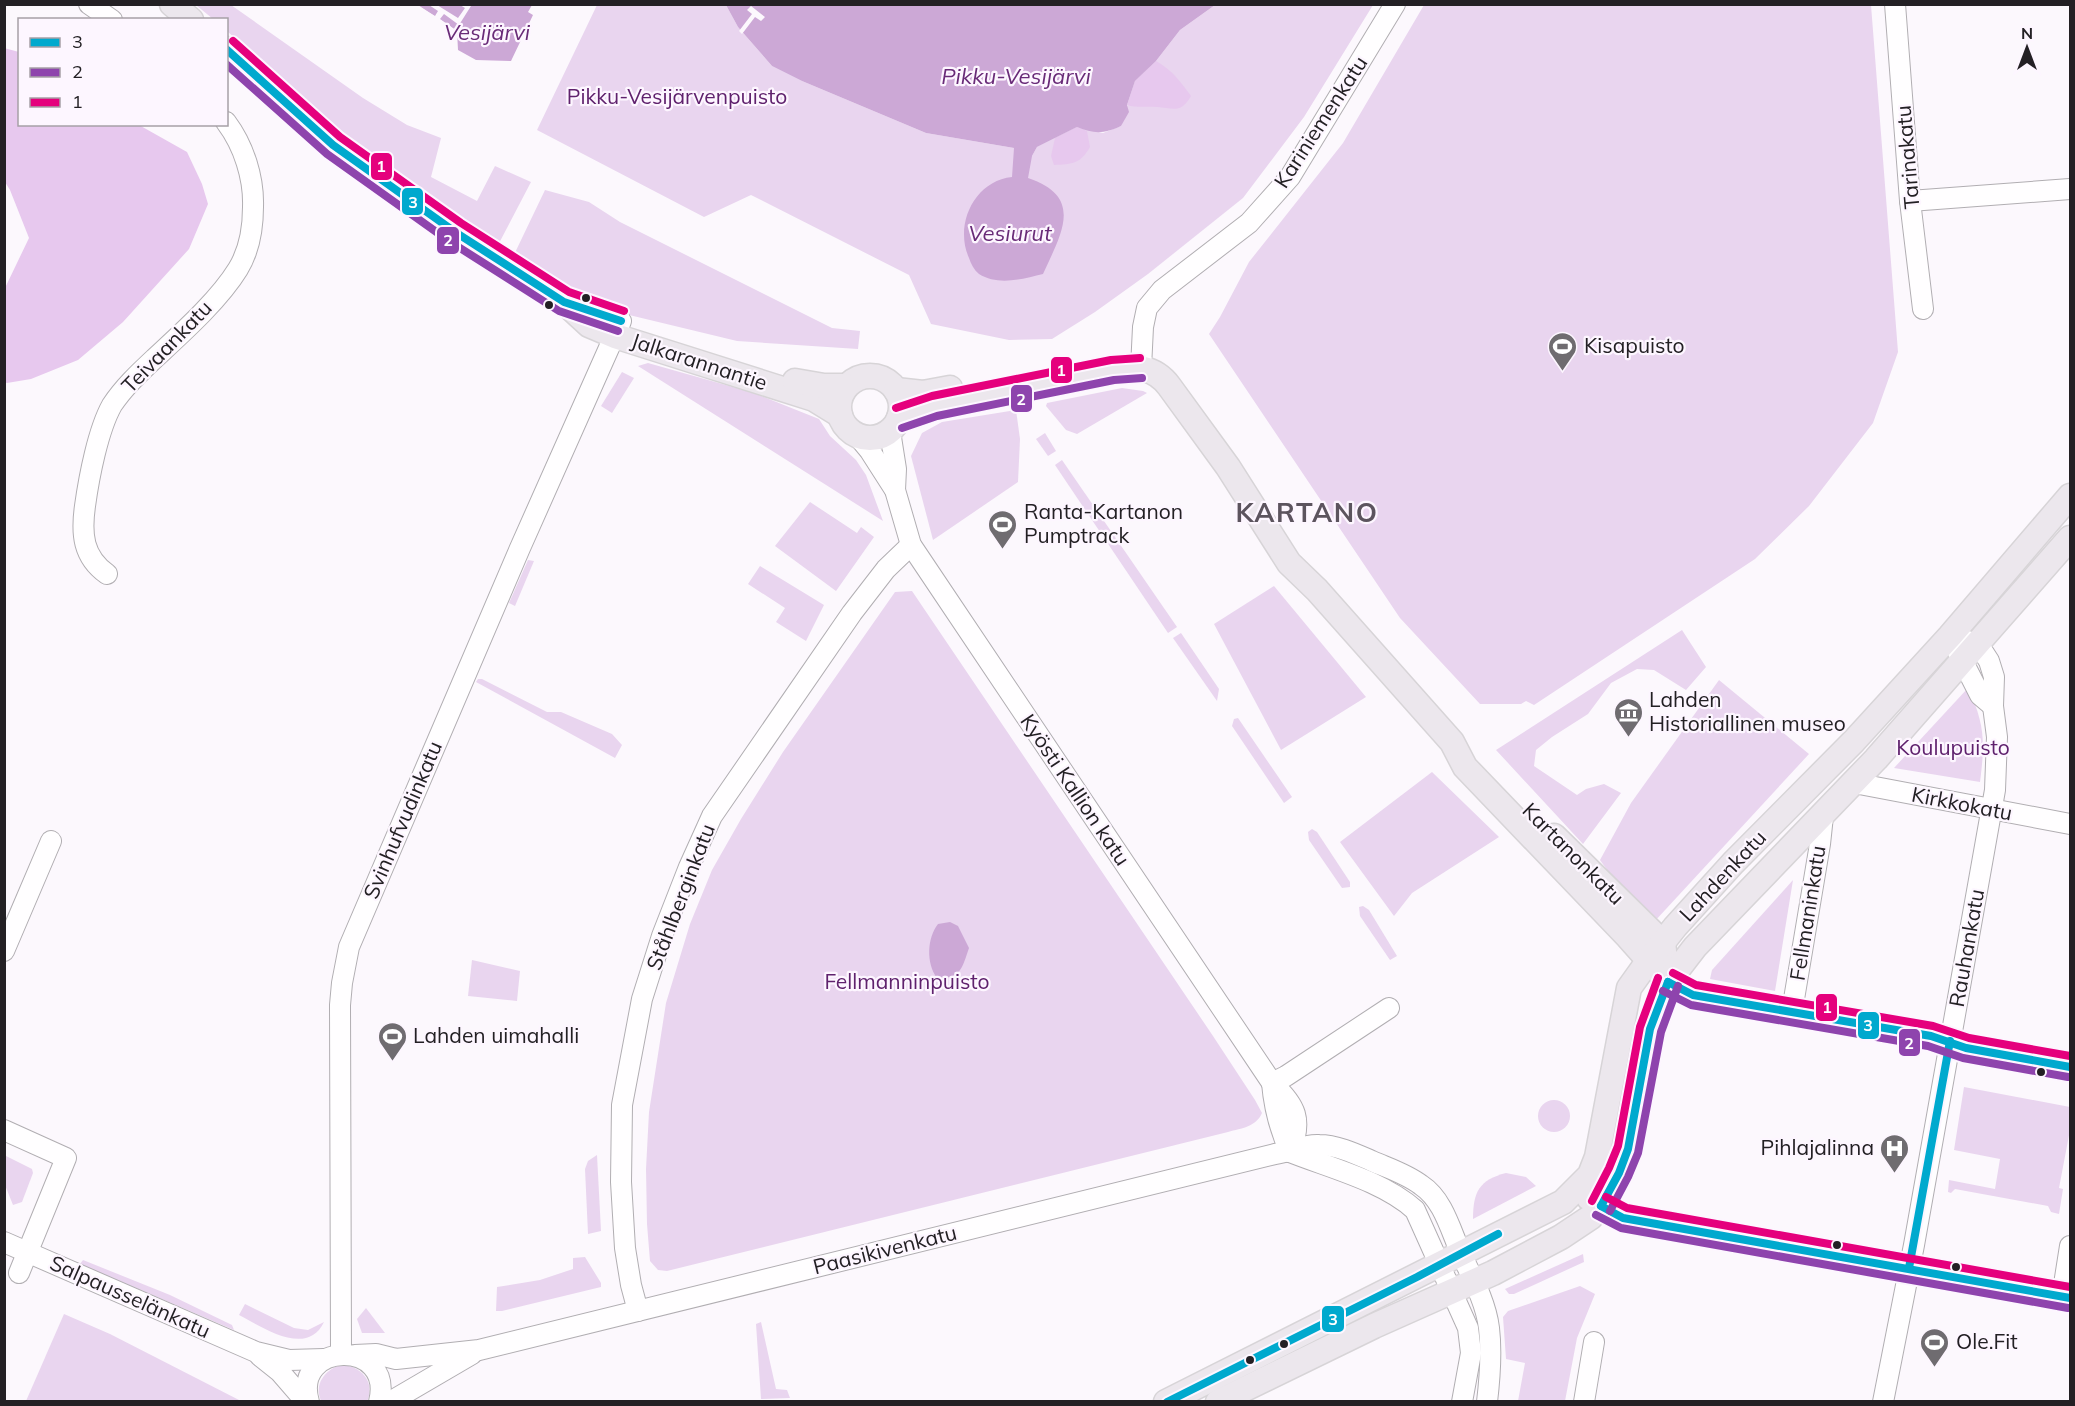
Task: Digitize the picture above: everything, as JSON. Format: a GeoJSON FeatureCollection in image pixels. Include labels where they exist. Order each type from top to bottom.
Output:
{"type":"FeatureCollection","features":[{"type":"Feature","properties":{"kind":"main road"},"geometry":{"type":"LineString","coordinates":[[172,4],[189,18]]}},
{"type":"Feature","properties":{"kind":"main road","name":"Jalkarannantie"},"geometry":{"type":"LineString","coordinates":[[228,51],[333,145],[455,232],[564,302],[589,325],[618,328],[803,383],[846,386]]}},
{"type":"Feature","properties":{"kind":"main road","name":"Jalkarannantie"},"geometry":{"type":"LineString","coordinates":[[618,328],[664,350],[814,399],[840,415]]}},
{"type":"Feature","properties":{"kind":"main road","name":"Kartanonkatu"},"geometry":{"type":"LineString","coordinates":[[896,390],[923,393],[1111,356],[1142,361],[1164,379],[1228,468],[1289,563],[1317,590],[1452,742],[1465,767],[1656,951],[1668,982]]}},
{"type":"Feature","properties":{"kind":"main road","name":"Kartanonkatu"},"geometry":{"type":"LineString","coordinates":[[894,424],[944,404],[1161,358],[1182,377],[1301,555],[1317,590]]}},
{"type":"Feature","properties":{"kind":"main road"},"geometry":{"type":"LineString","coordinates":[[869,376],[880,377],[896,390],[901,404],[894,424],[873,438],[856,434],[843,423],[839,405],[846,386],[861,377],[869,376]]}},
{"type":"Feature","properties":{"kind":"main road","name":"Lahdenkatu"},"geometry":{"type":"LineString","coordinates":[[1166,1401],[1563,1202],[1577,1190],[1590,1175],[1601,1141],[1629,988],[1656,951],[1733,863],[1854,741],[1950,636],[2070,496]]}},
{"type":"Feature","properties":{"kind":"main road","name":"Lahdenkatu"},"geometry":{"type":"LineString","coordinates":[[1484,1277],[1539,1250],[1580,1226],[1600,1206],[1613,1186],[1625,1160],[1648,1042],[1659,1000],[1668,982],[1695,947],[1854,783],[2070,538]]}},
{"type":"Feature","properties":{"kind":"main road"},"geometry":{"type":"LineString","coordinates":[[1668,982],[1693,995],[1930,1036],[1966,1048],[2070,1067]]}},
{"type":"Feature","properties":{"kind":"main road"},"geometry":{"type":"LineString","coordinates":[[1577,1190],[1623,1218],[2066,1298]]}},
{"type":"Feature","properties":{"kind":"main road"},"geometry":{"type":"LineString","coordinates":[[1218,1401],[1484,1277]]}},
{"type":"Feature","properties":{"kind":"street"},"geometry":{"type":"LineString","coordinates":[[89,4],[109,18]]}},
{"type":"Feature","properties":{"kind":"street","name":"Kariniemenkatu"},"geometry":{"type":"LineString","coordinates":[[1142,361],[1143,327],[1147,308],[1162,290],[1249,223],[1290,177],[1395,4]]}},
{"type":"Feature","properties":{"kind":"street","name":"Tarinakatu"},"geometry":{"type":"LineString","coordinates":[[1896,4],[1910,201],[1923,309]]}},
{"type":"Feature","properties":{"kind":"street","name":"Teivaankatu"},"geometry":{"type":"LineString","coordinates":[[107,574],[94,566],[86,551],[84,516],[89,475],[111,407],[128,384],[175,339],[239,268],[253,225],[254,191],[244,155],[228,126]]}},
{"type":"Feature","properties":{"kind":"street"},"geometry":{"type":"LineString","coordinates":[[1910,201],[2070,189]]}},
{"type":"Feature","properties":{"kind":"street","name":"Svinhufvudinkatu"},"geometry":{"type":"LineString","coordinates":[[340,1356],[340,1005],[349,947],[520,548],[618,328]]}},
{"type":"Feature","properties":{"kind":"street","name":"Kyösti Kallion katu"},"geometry":{"type":"LineString","coordinates":[[894,424],[895,490]]}},
{"type":"Feature","properties":{"kind":"street","name":"Kyösti Kallion katu"},"geometry":{"type":"LineString","coordinates":[[856,434],[895,490],[911,545],[1272,1083],[1290,1101],[1297,1135],[1290,1152]]}},
{"type":"Feature","properties":{"kind":"street","name":"Ståhlberginkatu"},"geometry":{"type":"LineString","coordinates":[[639,1311],[631,1285],[625,1248],[621,1182],[622,1104],[642,999],[662,936],[712,816],[852,613],[886,569],[911,545]]}},
{"type":"Feature","properties":{"kind":"street","name":"Rauhankatu"},"geometry":{"type":"LineString","coordinates":[[1883,1401],[1992,809],[1997,767],[1997,737],[1993,706],[1980,695],[1970,653],[1950,636]]}},
{"type":"Feature","properties":{"kind":"street","name":"Kirkkokatu"},"geometry":{"type":"LineString","coordinates":[[1854,783],[2070,824]]}},
{"type":"Feature","properties":{"kind":"street","name":"Fellmaninkatu"},"geometry":{"type":"LineString","coordinates":[[1792,1011],[1823,816]]}},
{"type":"Feature","properties":{"kind":"street"},"geometry":{"type":"LineString","coordinates":[[4,951],[51,841]]}},
{"type":"Feature","properties":{"kind":"street"},"geometry":{"type":"LineString","coordinates":[[1272,1083],[1389,1008]]}},
{"type":"Feature","properties":{"kind":"street"},"geometry":{"type":"LineString","coordinates":[[4,1130],[66,1158],[19,1273]]}},
{"type":"Feature","properties":{"kind":"street","name":"Paasikivenkatu"},"geometry":{"type":"LineString","coordinates":[[340,1356],[376,1354],[396,1359],[479,1350],[1321,1144],[1353,1152],[1422,1185],[1433,1196],[1445,1216],[1461,1254],[1484,1277],[1490,1333],[1491,1373],[1487,1401]]}},
{"type":"Feature","properties":{"kind":"street"},"geometry":{"type":"LineString","coordinates":[[1290,1152],[1402,1198],[1415,1210],[1439,1265],[1442,1296],[1468,1328],[1471,1353],[1462,1401]]}},
{"type":"Feature","properties":{"kind":"street","name":"Salpausselänkatu"},"geometry":{"type":"LineString","coordinates":[[4,1242],[256,1352],[289,1360],[340,1356]]}},
{"type":"Feature","properties":{"kind":"street"},"geometry":{"type":"LineString","coordinates":[[2066,1298],[2070,1246]]}},
{"type":"Feature","properties":{"kind":"street"},"geometry":{"type":"LineString","coordinates":[[1584,1401],[1594,1342]]}},
{"type":"Feature","properties":{"kind":"street","name":"Paasikivenkatu"},"geometry":{"type":"LineString","coordinates":[[390,1401],[479,1350]]}},
{"type":"Feature","properties":{"kind":"street","name":"Salpausselänkatu"},"geometry":{"type":"LineString","coordinates":[[256,1352],[280,1372],[308,1401]]}},
{"type":"Feature","properties":{"kind":"street"},"geometry":{"type":"LineString","coordinates":[[308,1401],[309,1379],[318,1364],[340,1356],[372,1366],[380,1384],[379,1401]]}},
{"type":"Feature","properties":{"kind":"green space"},"geometry":{"type":"Polygon","coordinates":[[[196,5],[231,5],[363,98],[407,125],[441,138],[431,177],[477,201],[495,166],[531,182],[497,247],[316,116],[228,32],[228,18],[212,18],[196,5]]]}},
{"type":"Feature","properties":{"kind":"green space","name":"Pikku-Vesijärvenpuisto"},"geometry":{"type":"Polygon","coordinates":[[[597,5],[726,5],[738,27],[772,66],[802,81],[926,133],[1014,148],[1032,156],[1037,147],[1077,127],[1103,133],[1121,126],[1135,81],[1156,61],[1180,30],[1215,5],[1373,5],[1304,117],[1243,198],[1148,274],[1052,339],[1009,340],[931,324],[909,275],[751,195],[704,217],[537,130],[597,5]]]}},
{"type":"Feature","properties":{"kind":"green space","name":"Kisapuisto"},"geometry":{"type":"Polygon","coordinates":[[[1424,5],[1871,5],[1898,352],[1873,423],[1809,506],[1755,559],[1534,705],[1526,701],[1521,704],[1480,704],[1400,618],[1209,334],[1249,262],[1343,143],[1424,5]]]}},
{"type":"Feature","properties":{"kind":"green space"},"geometry":{"type":"Polygon","coordinates":[[[545,190],[589,202],[620,222],[832,328],[860,331],[858,349],[737,341],[625,314],[511,261],[545,190]]]}},
{"type":"Feature","properties":{"kind":"green space"},"geometry":{"type":"Polygon","coordinates":[[[648,363],[754,393],[819,419],[830,436],[856,460],[866,475],[883,521],[638,366],[648,363]]]}},
{"type":"Feature","properties":{"kind":"green space"},"geometry":{"type":"Polygon","coordinates":[[[622,372],[634,378],[612,413],[601,406],[622,372]]]}},
{"type":"Feature","properties":{"kind":"green space"},"geometry":{"type":"Polygon","coordinates":[[[1122,388],[1147,393],[1077,434],[1066,430],[1046,406],[1047,403],[1122,388]]]}},
{"type":"Feature","properties":{"kind":"green space"},"geometry":{"type":"Polygon","coordinates":[[[1016,410],[1020,439],[1018,482],[933,540],[911,456],[922,433],[942,422],[1016,410]]]}},
{"type":"Feature","properties":{"kind":"green space"},"geometry":{"type":"Polygon","coordinates":[[[1045,433],[1056,451],[1048,456],[1036,439],[1045,433]]]}},
{"type":"Feature","properties":{"kind":"green space"},"geometry":{"type":"Polygon","coordinates":[[[1062,460],[1177,627],[1168,633],[1055,465],[1062,460]]]}},
{"type":"Feature","properties":{"kind":"green space"},"geometry":{"type":"Polygon","coordinates":[[[810,502],[857,533],[861,527],[874,537],[836,591],[775,546],[810,502]]]}},
{"type":"Feature","properties":{"kind":"green space"},"geometry":{"type":"Polygon","coordinates":[[[528,560],[534,561],[515,606],[509,603],[528,560]]]}},
{"type":"Feature","properties":{"kind":"green space"},"geometry":{"type":"Polygon","coordinates":[[[760,566],[824,605],[806,641],[776,622],[785,608],[748,584],[760,566]]]}},
{"type":"Feature","properties":{"kind":"green space"},"geometry":{"type":"Polygon","coordinates":[[[1274,586],[1366,697],[1281,750],[1214,624],[1274,586]]]}},
{"type":"Feature","properties":{"kind":"green space","name":"Fellmanninpuisto"},"geometry":{"type":"Polygon","coordinates":[[[912,591],[1213,1036],[1262,1113],[1252,1124],[1238,1129],[667,1271],[658,1270],[650,1261],[647,1224],[646,1169],[649,1112],[666,1003],[690,924],[712,870],[783,752],[895,592],[912,591]]]}},
{"type":"Feature","properties":{"kind":"green space"},"geometry":{"type":"Polygon","coordinates":[[[1682,630],[1706,667],[1686,690],[1654,670],[1637,669],[1611,683],[1588,714],[1536,750],[1534,766],[1577,795],[1586,789],[1604,784],[1621,793],[1583,844],[1496,750],[1682,630]]]}},
{"type":"Feature","properties":{"kind":"green space"},"geometry":{"type":"Polygon","coordinates":[[[1181,633],[1219,689],[1217,701],[1173,638],[1181,633]]]}},
{"type":"Feature","properties":{"kind":"green space"},"geometry":{"type":"Polygon","coordinates":[[[478,679],[547,712],[561,712],[612,734],[622,745],[615,758],[476,682],[478,679]]]}},
{"type":"Feature","properties":{"kind":"green space"},"geometry":{"type":"Polygon","coordinates":[[[1719,680],[1809,754],[1654,922],[1635,909],[1600,860],[1631,803],[1719,680]]]}},
{"type":"Feature","properties":{"kind":"green space","name":"Koulupuisto"},"geometry":{"type":"Polygon","coordinates":[[[1968,688],[1981,723],[1983,756],[1980,782],[1894,768],[1968,688]]]}},
{"type":"Feature","properties":{"kind":"green space"},"geometry":{"type":"Polygon","coordinates":[[[1238,718],[1292,797],[1284,803],[1232,726],[1234,719],[1238,718]]]}},
{"type":"Feature","properties":{"kind":"green space"},"geometry":{"type":"Polygon","coordinates":[[[1432,772],[1499,837],[1412,893],[1394,916],[1340,842],[1432,772]]]}},
{"type":"Feature","properties":{"kind":"green space"},"geometry":{"type":"Polygon","coordinates":[[[1312,829],[1317,832],[1350,882],[1350,887],[1342,888],[1309,840],[1308,832],[1312,829]]]}},
{"type":"Feature","properties":{"kind":"green space"},"geometry":{"type":"Polygon","coordinates":[[[1793,880],[1775,991],[1710,979],[1712,970],[1793,880]]]}},
{"type":"Feature","properties":{"kind":"green space"},"geometry":{"type":"Polygon","coordinates":[[[1363,906],[1369,910],[1397,956],[1390,960],[1360,916],[1359,907],[1363,906]]]}},
{"type":"Feature","properties":{"kind":"green space"},"geometry":{"type":"Polygon","coordinates":[[[472,960],[520,971],[517,1001],[468,996],[472,960]]]}},
{"type":"Feature","properties":{"kind":"green space"},"geometry":{"type":"Polygon","coordinates":[[[1964,1087],[2070,1107],[2070,1130],[2059,1188],[2063,1189],[2059,1214],[2051,1212],[2048,1206],[1955,1189],[1951,1193],[1948,1192],[1949,1180],[1995,1189],[2000,1159],[1954,1150],[1964,1087]]]}},
{"type":"Feature","properties":{"kind":"green space"},"geometry":{"type":"Polygon","coordinates":[[[1554,1100],[1566,1104],[1570,1116],[1566,1128],[1554,1132],[1542,1128],[1538,1116],[1542,1104],[1554,1100]]]}},
{"type":"Feature","properties":{"kind":"green space"},"geometry":{"type":"Polygon","coordinates":[[[4,1155],[32,1169],[33,1173],[22,1202],[13,1205],[5,1185],[4,1155]]]}},
{"type":"Feature","properties":{"kind":"green space"},"geometry":{"type":"Polygon","coordinates":[[[597,1155],[601,1231],[588,1234],[585,1169],[588,1161],[597,1155]]]}},
{"type":"Feature","properties":{"kind":"green space"},"geometry":{"type":"Polygon","coordinates":[[[1506,1173],[1526,1177],[1536,1186],[1473,1219],[1474,1201],[1479,1188],[1489,1179],[1506,1173]]]}},
{"type":"Feature","properties":{"kind":"green space"},"geometry":{"type":"Polygon","coordinates":[[[1583,1254],[1584,1262],[1514,1294],[1509,1294],[1505,1289],[1583,1254]]]}},
{"type":"Feature","properties":{"kind":"green space"},"geometry":{"type":"Polygon","coordinates":[[[585,1257],[601,1283],[601,1287],[496,1311],[497,1287],[540,1280],[573,1269],[573,1258],[585,1257]]]}},
{"type":"Feature","properties":{"kind":"green space"},"geometry":{"type":"Polygon","coordinates":[[[83,1260],[170,1295],[232,1325],[234,1330],[80,1264],[83,1260]]]}},
{"type":"Feature","properties":{"kind":"green space"},"geometry":{"type":"Polygon","coordinates":[[[1580,1286],[1595,1294],[1577,1338],[1565,1401],[1518,1401],[1525,1363],[1506,1359],[1503,1317],[1508,1311],[1580,1286]]]}},
{"type":"Feature","properties":{"kind":"green space"},"geometry":{"type":"Polygon","coordinates":[[[245,1304],[294,1328],[308,1330],[324,1322],[316,1333],[307,1338],[284,1337],[239,1315],[245,1304]]]}},
{"type":"Feature","properties":{"kind":"green space"},"geometry":{"type":"Polygon","coordinates":[[[366,1308],[385,1333],[362,1333],[357,1319],[366,1308]]]}},
{"type":"Feature","properties":{"kind":"green space"},"geometry":{"type":"Polygon","coordinates":[[[64,1314],[110,1334],[241,1401],[26,1401],[64,1314]]]}},
{"type":"Feature","properties":{"kind":"green space"},"geometry":{"type":"Polygon","coordinates":[[[761,1322],[776,1389],[787,1390],[790,1398],[761,1399],[756,1324],[761,1322]]]}},
{"type":"Feature","properties":{"kind":"green space"},"geometry":{"type":"Polygon","coordinates":[[[340,1365],[360,1371],[368,1381],[367,1402],[321,1401],[319,1389],[322,1379],[329,1371],[340,1365]]]}},
{"type":"Feature","properties":{"kind":"shaded area"},"geometry":{"type":"Polygon","coordinates":[[[4,48],[18,52],[18,126],[141,126],[187,152],[202,184],[208,204],[189,249],[123,322],[78,360],[31,379],[7,383],[4,382],[5,288],[29,238],[5,182],[4,48]]]}},
{"type":"Feature","properties":{"kind":"shaded area"},"geometry":{"type":"Polygon","coordinates":[[[1156,61],[1171,72],[1191,96],[1180,108],[1127,105],[1135,81],[1156,61]]]}},
{"type":"Feature","properties":{"kind":"shaded area"},"geometry":{"type":"Polygon","coordinates":[[[1077,127],[1087,131],[1090,147],[1083,157],[1075,162],[1054,165],[1051,156],[1055,138],[1077,127]]]}},
{"type":"Feature","properties":{"kind":"water","name":"Vesijärvi"},"geometry":{"type":"Polygon","coordinates":[[[418,5],[532,5],[528,12],[533,15],[511,61],[476,60],[458,50],[457,31],[418,5]]]}},
{"type":"Feature","properties":{"kind":"water","name":"Pikku-Vesijärvi"},"geometry":{"type":"Polygon","coordinates":[[[726,5],[1215,5],[1180,30],[1156,61],[1135,81],[1127,105],[1129,112],[1121,126],[1099,132],[1077,127],[1037,147],[1032,156],[1028,178],[1046,186],[1057,195],[1063,206],[1064,218],[1061,231],[1043,274],[1002,281],[986,278],[976,271],[965,245],[964,232],[966,219],[978,196],[999,180],[1012,177],[1014,148],[926,133],[802,81],[772,66],[738,27],[726,5]]]}},
{"type":"Feature","properties":{"kind":"water"},"geometry":{"type":"Polygon","coordinates":[[[950,922],[958,926],[969,948],[962,967],[956,974],[951,977],[937,978],[931,965],[930,943],[938,924],[950,922]]]}},
{"type":"Feature","properties":{"kind":"pier"},"geometry":{"type":"Polygon","coordinates":[[[415,4],[435,16],[438,11],[429,5],[437,5],[458,18],[465,8],[460,5],[471,6],[459,25],[444,14],[440,19],[457,31],[455,40],[454,32],[415,4]]]}},
{"type":"Feature","properties":{"kind":"pier"},"geometry":{"type":"Polygon","coordinates":[[[751,6],[765,17],[761,21],[755,17],[742,34],[739,31],[752,14],[747,10],[751,6]]]}},
{"type":"Feature","properties":{"kind":"transit line","name":"1"},"geometry":{"type":"LineString","coordinates":[[233,41],[340,137],[461,223],[569,292],[624,311]]}},
{"type":"Feature","properties":{"kind":"transit line","name":"3"},"geometry":{"type":"LineString","coordinates":[[228,51],[333,145],[455,232],[564,302],[621,321]]}},
{"type":"Feature","properties":{"kind":"transit line","name":"2"},"geometry":{"type":"LineString","coordinates":[[228,66],[327,154],[449,241],[559,311],[618,331]]}},
{"type":"Feature","properties":{"kind":"transit line","name":"1"},"geometry":{"type":"LineString","coordinates":[[896,408],[932,396],[1111,360],[1140,358]]}},
{"type":"Feature","properties":{"kind":"transit line","name":"2"},"geometry":{"type":"LineString","coordinates":[[902,428],[937,416],[1114,380],[1142,378]]}},
{"type":"Feature","properties":{"kind":"transit line","name":"1"},"geometry":{"type":"LineString","coordinates":[[1673,973],[1696,985],[1933,1026],[1969,1038],[2070,1056]]}},
{"type":"Feature","properties":{"kind":"transit line","name":"1"},"geometry":{"type":"LineString","coordinates":[[1592,1201],[1618,1146],[1640,1027],[1658,978]]}},
{"type":"Feature","properties":{"kind":"transit line","name":"3"},"geometry":{"type":"LineString","coordinates":[[1668,982],[1693,995],[1931,1036],[1966,1048],[2070,1067]]}},
{"type":"Feature","properties":{"kind":"transit line","name":"3"},"geometry":{"type":"LineString","coordinates":[[1601,1206],[1619,1173],[1628,1149],[1650,1029],[1668,982]]}},
{"type":"Feature","properties":{"kind":"transit line","name":"2"},"geometry":{"type":"LineString","coordinates":[[1610,1211],[1638,1153],[1661,1032],[1678,986]]}},
{"type":"Feature","properties":{"kind":"transit line","name":"2"},"geometry":{"type":"LineString","coordinates":[[1663,991],[1691,1005],[1928,1046],[1963,1058],[2068,1077]]}},
{"type":"Feature","properties":{"kind":"transit line","name":"3"},"geometry":{"type":"LineString","coordinates":[[1909,1268],[1950,1041]]}},
{"type":"Feature","properties":{"kind":"transit line","name":"1"},"geometry":{"type":"LineString","coordinates":[[1606,1197],[1627,1208],[2070,1287]]}},
{"type":"Feature","properties":{"kind":"transit line","name":"3"},"geometry":{"type":"LineString","coordinates":[[1601,1206],[1623,1218],[2070,1298]]}},
{"type":"Feature","properties":{"kind":"transit line","name":"2"},"geometry":{"type":"LineString","coordinates":[[1596,1215],[1621,1228],[2068,1308]]}},
{"type":"Feature","properties":{"kind":"transit line","name":"3"},"geometry":{"type":"LineString","coordinates":[[1167,1402],[1498,1234]]}},
{"type":"Feature","properties":{"kind":"place","name":"Kisapuisto"},"geometry":{"type":"Point","coordinates":[1563,372]}},
{"type":"Feature","properties":{"kind":"place","name":"Ranta-Kartanon Pumptrack"},"geometry":{"type":"Point","coordinates":[1003,550]}},
{"type":"Feature","properties":{"kind":"place","name":"Lahden Historiallinen museo"},"geometry":{"type":"Point","coordinates":[1628,738]}},
{"type":"Feature","properties":{"kind":"place","name":"Lahden uimahalli"},"geometry":{"type":"Point","coordinates":[392,1062]}},
{"type":"Feature","properties":{"kind":"place","name":"Pihlajalinna"},"geometry":{"type":"Point","coordinates":[1895,1174]}},
{"type":"Feature","properties":{"kind":"place","name":"Ole.Fit"},"geometry":{"type":"Point","coordinates":[1935,1368]}},
{"type":"Feature","properties":{"kind":"district","name":"KARTANO"},"geometry":{"type":"Point","coordinates":[1307,513]}},
{"type":"Feature","properties":{"kind":"water label","name":"Vesiurut"},"geometry":{"type":"Point","coordinates":[1010,233]}}]}
